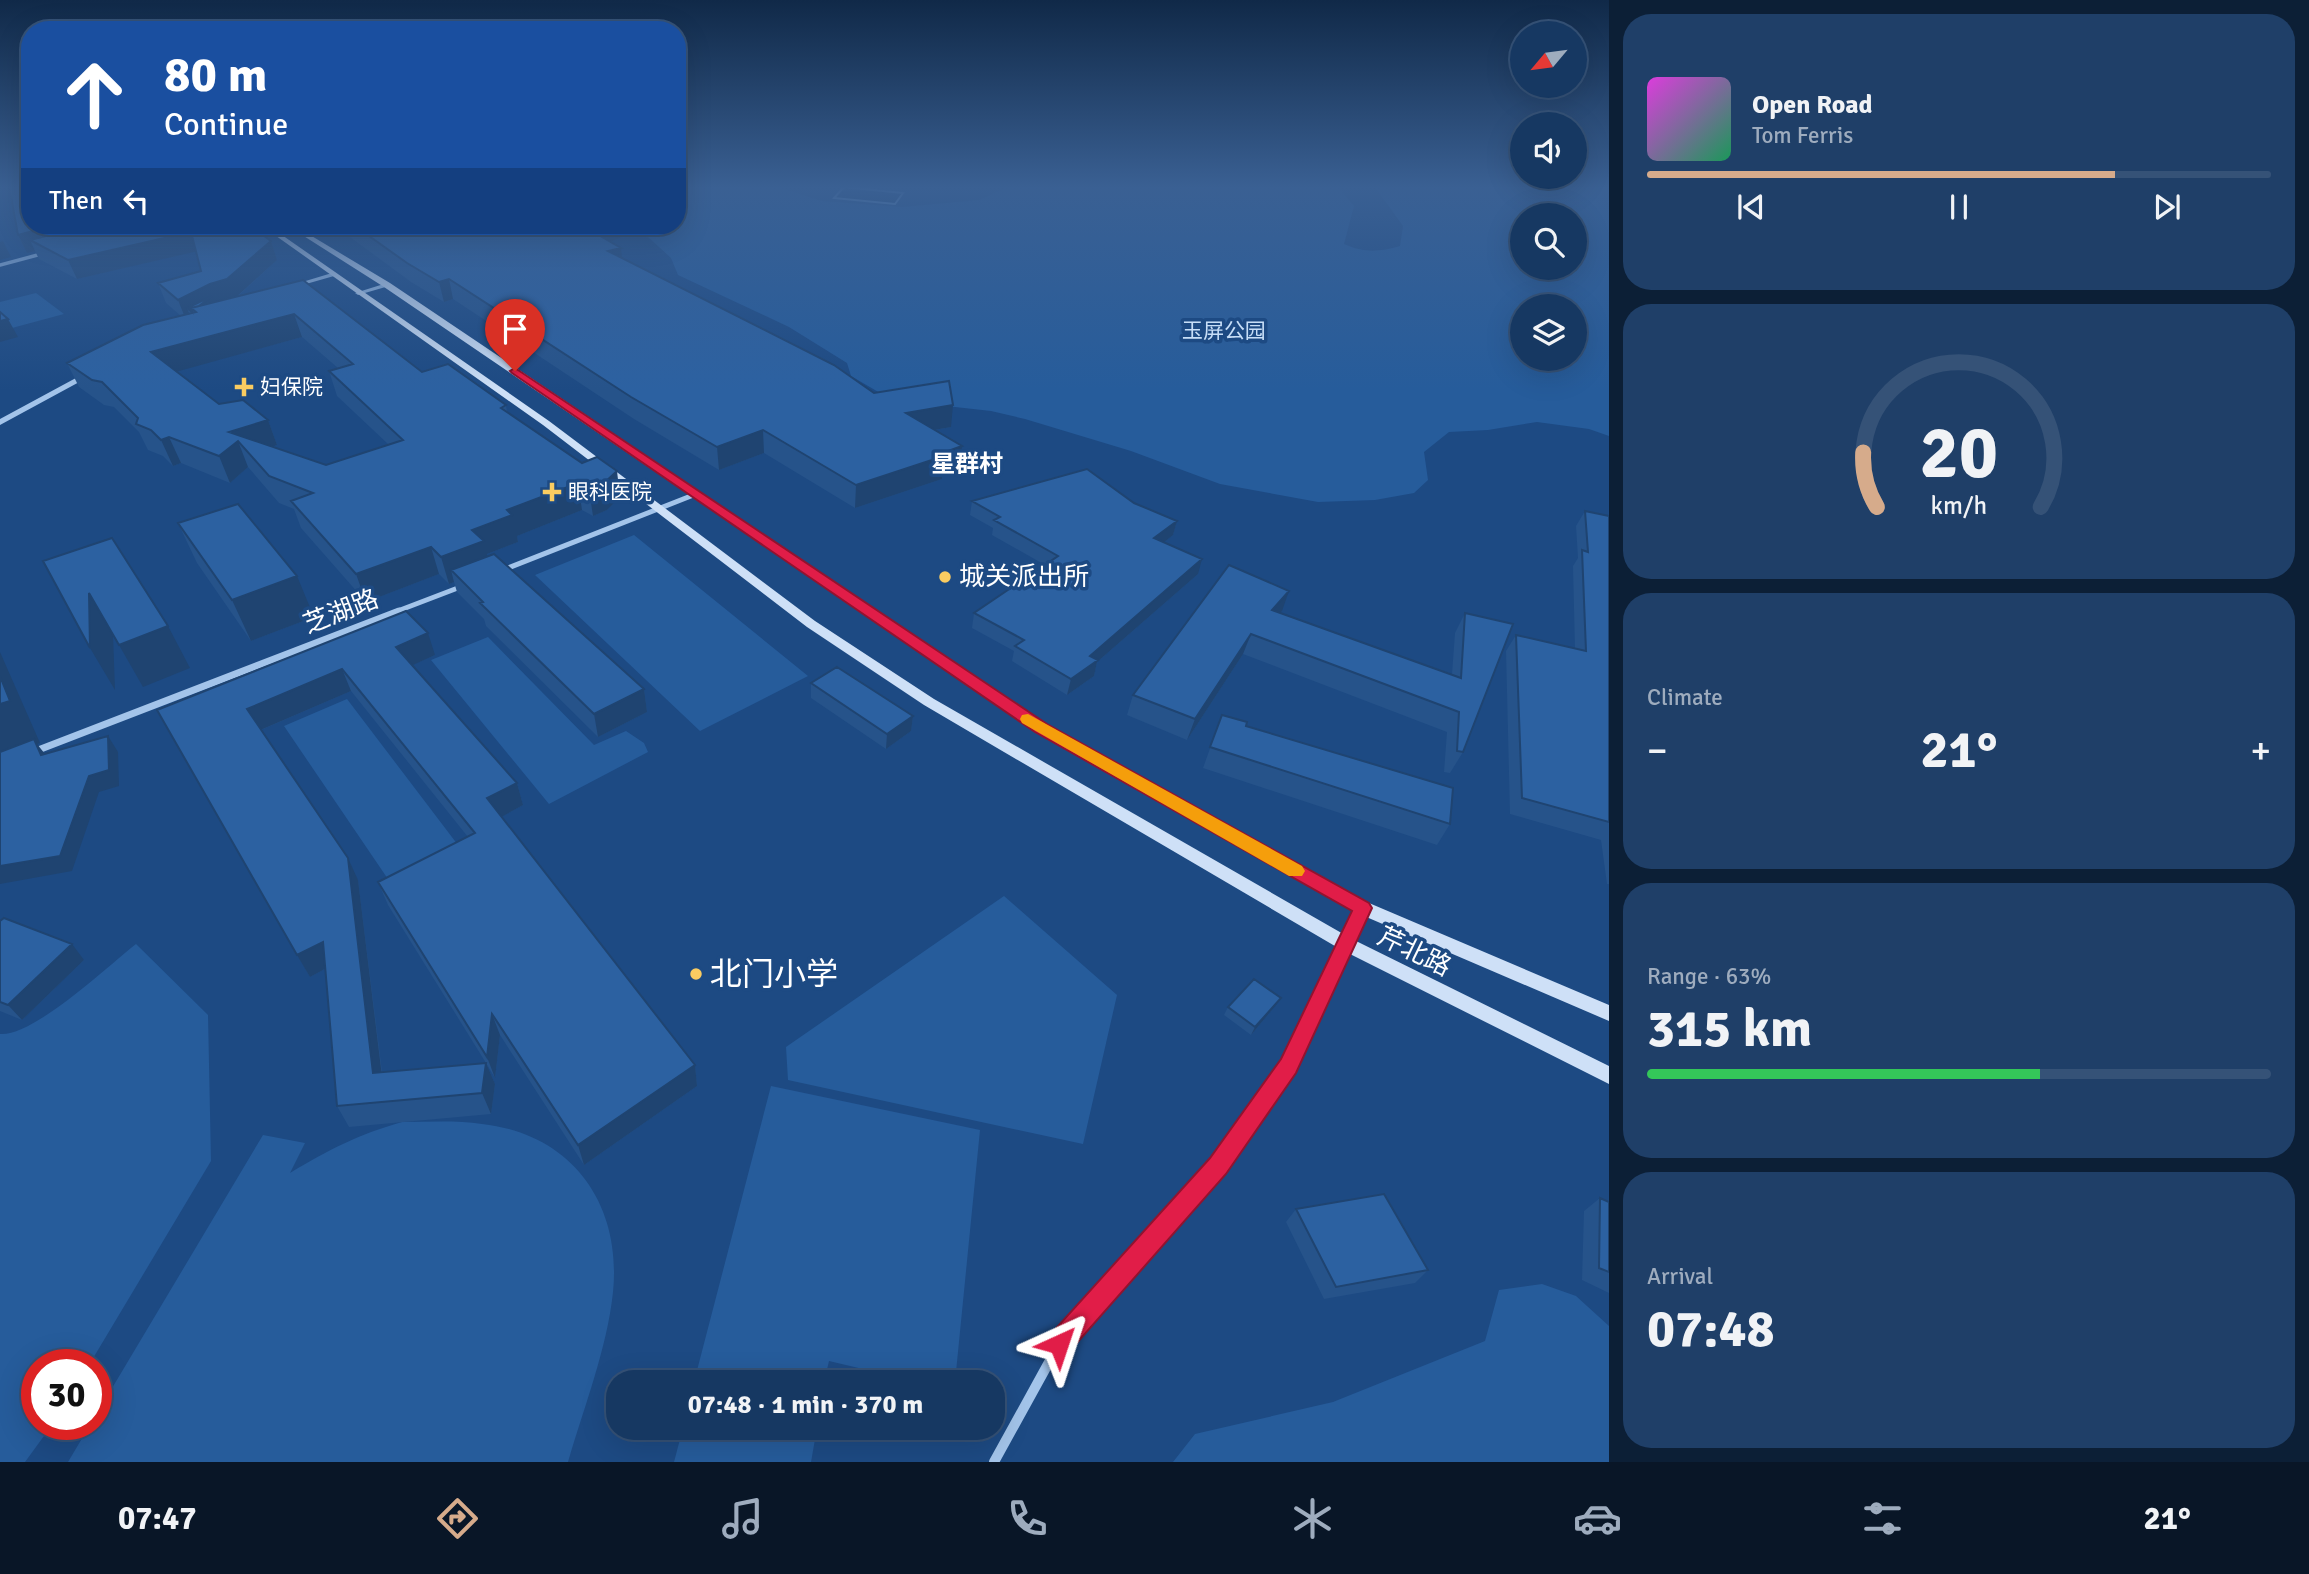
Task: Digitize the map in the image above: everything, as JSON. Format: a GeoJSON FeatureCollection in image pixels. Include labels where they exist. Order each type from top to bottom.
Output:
{"type":"FeatureCollection","features":[{"type":"Feature","properties":{"kind":"main road","name":"芹北路"},"geometry":{"type":"LineString","coordinates":[[304,254],[546,423],[811,624],[929,702],[1346,944],[1609,1074]]}},
{"type":"Feature","properties":{"kind":"main road","name":"芹北路"},"geometry":{"type":"LineString","coordinates":[[337,254],[387,285],[1041,728],[1363,908],[1609,1013]]}},
{"type":"Feature","properties":{"kind":"street"},"geometry":{"type":"LineString","coordinates":[[0,265],[41,254]]}},
{"type":"Feature","properties":{"kind":"street"},"geometry":{"type":"LineString","coordinates":[[278,290],[332,275]]}},
{"type":"Feature","properties":{"kind":"street"},"geometry":{"type":"LineString","coordinates":[[358,293],[387,285]]}},
{"type":"Feature","properties":{"kind":"street"},"geometry":{"type":"LineString","coordinates":[[0,422],[97,371]]}},
{"type":"Feature","properties":{"kind":"street"},"geometry":{"type":"LineString","coordinates":[[491,575],[696,494]]}},
{"type":"Feature","properties":{"kind":"street","name":"芝湖路"},"geometry":{"type":"LineString","coordinates":[[26,755],[478,580]]}},
{"type":"Feature","properties":{"kind":"street"},"geometry":{"type":"LineString","coordinates":[[994,1462],[1059,1344],[1218,1166],[1288,1066],[1363,908]]}},
{"type":"Feature","properties":{"kind":"green space","name":"玉屏公园"},"geometry":{"type":"Polygon","coordinates":[[[667,254],[1510,254],[1510,280],[1587,280],[1587,254],[1609,254],[1609,436],[1589,429],[1537,422],[1488,430],[1449,432],[1424,452],[1428,480],[1414,493],[1375,500],[1318,502],[1220,484],[1131,451],[1025,419],[991,411],[892,400],[851,376],[847,363],[789,327],[678,275],[667,254]]]}},
{"type":"Feature","properties":{"kind":"green space"},"geometry":{"type":"Polygon","coordinates":[[[36,293],[64,314],[12,328],[0,318],[0,302],[36,293]]]}},
{"type":"Feature","properties":{"kind":"green space"},"geometry":{"type":"Polygon","coordinates":[[[634,535],[808,676],[700,731],[535,575],[634,535]]]}},
{"type":"Feature","properties":{"kind":"green space"},"geometry":{"type":"Polygon","coordinates":[[[488,637],[594,745],[626,731],[644,743],[648,752],[549,804],[431,660],[488,637]]]}},
{"type":"Feature","properties":{"kind":"green space"},"geometry":{"type":"Polygon","coordinates":[[[347,699],[461,849],[392,885],[284,726],[347,699]]]}},
{"type":"Feature","properties":{"kind":"green space"},"geometry":{"type":"Polygon","coordinates":[[[1004,896],[1117,995],[1083,1144],[788,1080],[786,1047],[1004,896]]]}},
{"type":"Feature","properties":{"kind":"green space"},"geometry":{"type":"Polygon","coordinates":[[[136,944],[208,1015],[211,1161],[99,1349],[21,1349],[21,1440],[41,1440],[25,1462],[0,1462],[0,1034],[14,1032],[31,1024],[89,983],[136,944]]]}},
{"type":"Feature","properties":{"kind":"green space"},"geometry":{"type":"Polygon","coordinates":[[[771,1086],[980,1130],[956,1370],[867,1370],[829,1361],[827,1370],[697,1370],[771,1086]]]}},
{"type":"Feature","properties":{"kind":"green space"},"geometry":{"type":"Polygon","coordinates":[[[402,1122],[462,1122],[514,1130],[542,1142],[565,1158],[585,1179],[599,1203],[609,1230],[614,1260],[613,1292],[600,1356],[568,1462],[68,1462],[81,1440],[112,1440],[112,1388],[263,1135],[305,1143],[290,1173],[344,1143],[402,1122]]]}},
{"type":"Feature","properties":{"kind":"green space"},"geometry":{"type":"Polygon","coordinates":[[[1542,1284],[1576,1296],[1609,1326],[1609,1462],[1173,1462],[1195,1434],[1333,1402],[1485,1341],[1499,1290],[1542,1284]]]}},
{"type":"Feature","properties":{"kind":"green space"},"geometry":{"type":"Polygon","coordinates":[[[680,1440],[815,1440],[811,1462],[674,1462],[680,1440]]]}},
{"type":"Feature","properties":{"kind":"building"},"geometry":{"type":"Polygon","coordinates":[[[57,254],[93,254],[68,260],[57,254]]]}},
{"type":"Feature","properties":{"kind":"building"},"geometry":{"type":"Polygon","coordinates":[[[197,254],[256,254],[227,279],[210,284],[178,300],[158,283],[201,271],[197,254]]]}},
{"type":"Feature","properties":{"kind":"building"},"geometry":{"type":"Polygon","coordinates":[[[395,254],[614,254],[834,365],[874,393],[949,381],[953,405],[906,413],[962,446],[940,454],[944,456],[856,485],[763,430],[717,447],[631,397],[449,279],[439,282],[395,254]]]}},
{"type":"Feature","properties":{"kind":"building"},"geometry":{"type":"Polygon","coordinates":[[[303,280],[422,372],[448,364],[506,405],[501,408],[582,463],[597,457],[617,471],[603,484],[589,489],[578,483],[507,510],[512,515],[472,530],[484,541],[441,557],[431,547],[356,574],[291,501],[313,493],[269,476],[238,441],[219,456],[169,437],[161,440],[151,430],[136,424],[138,418],[102,382],[92,380],[67,363],[143,325],[196,312],[191,308],[303,280]],[[294,314],[151,352],[219,404],[243,400],[268,420],[229,432],[326,465],[403,440],[329,371],[353,364],[294,314]]]}},
{"type":"Feature","properties":{"kind":"building"},"geometry":{"type":"Polygon","coordinates":[[[212,296],[199,306],[191,308],[192,312],[187,308],[212,296]]]}},
{"type":"Feature","properties":{"kind":"building"},"geometry":{"type":"Polygon","coordinates":[[[0,312],[8,319],[0,321],[0,312]]]}},
{"type":"Feature","properties":{"kind":"building"},"geometry":{"type":"Polygon","coordinates":[[[1087,469],[1134,503],[1177,521],[1154,538],[1202,559],[1090,656],[1098,660],[1071,679],[1015,646],[1024,640],[974,613],[1058,556],[994,520],[1000,517],[972,501],[1087,469]]]}},
{"type":"Feature","properties":{"kind":"building"},"geometry":{"type":"Polygon","coordinates":[[[238,504],[297,576],[232,600],[178,523],[238,504]]]}},
{"type":"Feature","properties":{"kind":"building"},"geometry":{"type":"Polygon","coordinates":[[[1585,511],[1609,516],[1609,822],[1522,798],[1516,635],[1586,651],[1582,550],[1588,552],[1585,511]]]}},
{"type":"Feature","properties":{"kind":"building"},"geometry":{"type":"Polygon","coordinates":[[[112,538],[168,626],[119,645],[89,593],[90,648],[43,561],[112,538]]]}},
{"type":"Feature","properties":{"kind":"building"},"geometry":{"type":"Polygon","coordinates":[[[494,554],[644,689],[594,714],[480,603],[483,602],[451,570],[494,554]]]}},
{"type":"Feature","properties":{"kind":"building"},"geometry":{"type":"Polygon","coordinates":[[[1229,565],[1289,591],[1272,610],[1461,678],[1465,613],[1513,624],[1463,752],[1457,751],[1459,712],[1251,634],[1195,719],[1133,695],[1229,565]]]}},
{"type":"Feature","properties":{"kind":"building"},"geometry":{"type":"Polygon","coordinates":[[[406,611],[428,633],[396,647],[517,783],[487,798],[695,1065],[578,1145],[492,1014],[487,1057],[378,882],[475,833],[342,669],[247,709],[348,858],[373,1073],[486,1063],[482,1093],[337,1106],[323,942],[297,955],[157,710],[406,611]]]}},
{"type":"Feature","properties":{"kind":"building"},"geometry":{"type":"Polygon","coordinates":[[[837,667],[913,716],[887,734],[811,683],[837,667]]]}},
{"type":"Feature","properties":{"kind":"building"},"geometry":{"type":"Polygon","coordinates":[[[0,676],[10,701],[0,704],[0,676]]]}},
{"type":"Feature","properties":{"kind":"building"},"geometry":{"type":"Polygon","coordinates":[[[1222,715],[1247,722],[1246,726],[1453,788],[1450,824],[1210,747],[1222,715]]]}},
{"type":"Feature","properties":{"kind":"building"},"geometry":{"type":"Polygon","coordinates":[[[108,736],[109,770],[89,776],[60,856],[0,866],[0,752],[34,739],[41,755],[108,736]]]}},
{"type":"Feature","properties":{"kind":"building"},"geometry":{"type":"Polygon","coordinates":[[[4,918],[72,944],[8,1005],[0,1002],[0,921],[4,918]]]}},
{"type":"Feature","properties":{"kind":"building"},"geometry":{"type":"Polygon","coordinates":[[[1254,979],[1281,998],[1255,1027],[1228,1007],[1254,979]]]}},
{"type":"Feature","properties":{"kind":"building"},"geometry":{"type":"Polygon","coordinates":[[[1384,1194],[1428,1270],[1336,1287],[1296,1209],[1384,1194]]]}},
{"type":"Feature","properties":{"kind":"building"},"geometry":{"type":"Polygon","coordinates":[[[1600,1198],[1609,1202],[1609,1272],[1599,1268],[1600,1198]]]}},
{"type":"Feature","properties":{"kind":"slow traffic"},"geometry":{"type":"LineString","coordinates":[[1028,719],[1296,871]]}},
{"type":"Feature","properties":{"kind":"place","name":"妇保院"},"geometry":{"type":"Point","coordinates":[244,387]}},
{"type":"Feature","properties":{"kind":"place","name":"眼科医院"},"geometry":{"type":"Point","coordinates":[552,492]}},
{"type":"Feature","properties":{"kind":"place","name":"城关派出所"},"geometry":{"type":"Point","coordinates":[945,577]}},
{"type":"Feature","properties":{"kind":"place","name":"北门小学"},"geometry":{"type":"Point","coordinates":[696,974]}},
{"type":"Feature","properties":{"kind":"district","name":"星群村"},"geometry":{"type":"Point","coordinates":[967,464]}},
{"type":"Feature","properties":{"kind":"route"},"geometry":{"type":"LineString","coordinates":[[515,371],[1041,728],[1363,908],[1288,1066],[1218,1166],[1059,1344]]}}]}
